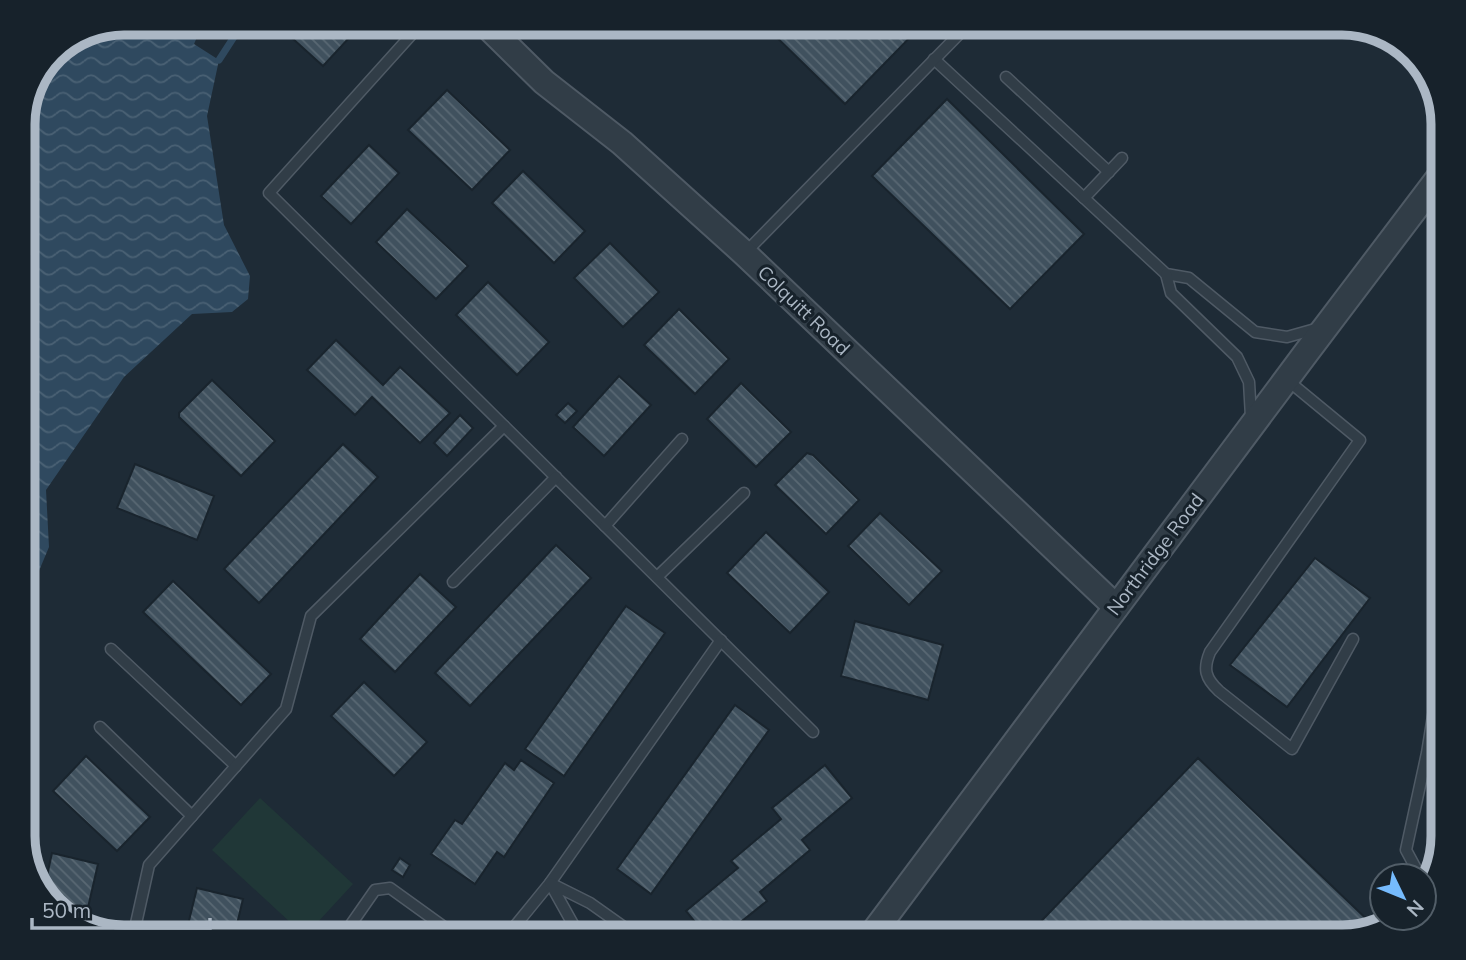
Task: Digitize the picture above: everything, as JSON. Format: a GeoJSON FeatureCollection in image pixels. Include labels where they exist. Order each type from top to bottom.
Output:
{"type":"FeatureCollection","features":[{"type":"Feature","properties":{"kind":"street","name":"Colquitt Road"},"geometry":{"type":"LineString","coordinates":[[496,35],[544,82],[622,143],[744,253],[1116,607]]}},
{"type":"Feature","properties":{"kind":"street","name":"Northridge Road"},"geometry":{"type":"LineString","coordinates":[[879,925],[1431,188]]}},
{"type":"Feature","properties":{"kind":"lane"},"geometry":{"type":"LineString","coordinates":[[411,35],[269,193],[813,732]]}},
{"type":"Feature","properties":{"kind":"lane"},"geometry":{"type":"LineString","coordinates":[[744,253],[958,35]]}},
{"type":"Feature","properties":{"kind":"lane"},"geometry":{"type":"LineString","coordinates":[[934,59],[1166,274],[1171,293],[1237,358],[1249,382],[1251,426]]}},
{"type":"Feature","properties":{"kind":"lane"},"geometry":{"type":"LineString","coordinates":[[1006,77],[1109,172]]}},
{"type":"Feature","properties":{"kind":"lane"},"geometry":{"type":"LineString","coordinates":[[1084,198],[1122,158]]}},
{"type":"Feature","properties":{"kind":"lane"},"geometry":{"type":"LineString","coordinates":[[1421,202],[1431,210]]}},
{"type":"Feature","properties":{"kind":"lane"},"geometry":{"type":"LineString","coordinates":[[1166,274],[1189,278],[1255,332],[1287,337],[1326,327]]}},
{"type":"Feature","properties":{"kind":"lane"},"geometry":{"type":"LineString","coordinates":[[1286,379],[1360,440],[1210,652],[1205,668],[1206,675],[1219,691],[1292,749],[1353,639]]}},
{"type":"Feature","properties":{"kind":"lane"},"geometry":{"type":"LineString","coordinates":[[136,925],[149,865],[286,709],[311,616],[504,426]]}},
{"type":"Feature","properties":{"kind":"lane"},"geometry":{"type":"LineString","coordinates":[[605,526],[682,439]]}},
{"type":"Feature","properties":{"kind":"lane"},"geometry":{"type":"LineString","coordinates":[[453,582],[556,477]]}},
{"type":"Feature","properties":{"kind":"lane"},"geometry":{"type":"LineString","coordinates":[[657,577],[744,493]]}},
{"type":"Feature","properties":{"kind":"lane"},"geometry":{"type":"LineString","coordinates":[[516,925],[550,883],[721,640]]}},
{"type":"Feature","properties":{"kind":"lane"},"geometry":{"type":"LineString","coordinates":[[111,649],[236,766]]}},
{"type":"Feature","properties":{"kind":"lane"},"geometry":{"type":"LineString","coordinates":[[100,727],[192,816]]}},
{"type":"Feature","properties":{"kind":"lane"},"geometry":{"type":"LineString","coordinates":[[1412,862],[1406,850],[1431,728]]}},
{"type":"Feature","properties":{"kind":"lane"},"geometry":{"type":"LineString","coordinates":[[550,883],[573,925]]}},
{"type":"Feature","properties":{"kind":"lane"},"geometry":{"type":"LineString","coordinates":[[550,883],[590,903],[621,925]]}},
{"type":"Feature","properties":{"kind":"lane"},"geometry":{"type":"LineString","coordinates":[[351,925],[375,890],[390,888],[441,925]]}},
{"type":"Feature","properties":{"kind":"green space"},"geometry":{"type":"Polygon","coordinates":[[[260,798],[353,884],[315,925],[293,925],[212,850],[260,798]]]}},
{"type":"Feature","properties":{"kind":"water"},"geometry":{"type":"Polygon","coordinates":[[[124,35],[198,35],[194,44],[219,60],[207,116],[224,225],[250,276],[248,299],[232,312],[192,314],[124,377],[46,490],[49,547],[35,580],[35,118],[38,101],[50,75],[61,61],[90,42],[124,35]]]}},
{"type":"Feature","properties":{"kind":"building"},"geometry":{"type":"Polygon","coordinates":[[[295,35],[352,35],[323,66],[292,38],[295,35]]]}},
{"type":"Feature","properties":{"kind":"building"},"geometry":{"type":"Polygon","coordinates":[[[774,35],[912,35],[845,104],[774,35]]]}},
{"type":"Feature","properties":{"kind":"building"},"geometry":{"type":"Polygon","coordinates":[[[447,90],[510,150],[472,190],[408,130],[447,90]]]}},
{"type":"Feature","properties":{"kind":"building"},"geometry":{"type":"Polygon","coordinates":[[[947,99],[1084,234],[1010,309],[872,176],[947,99]]]}},
{"type":"Feature","properties":{"kind":"building"},"geometry":{"type":"Polygon","coordinates":[[[369,145],[399,173],[351,224],[321,196],[369,145]]]}},
{"type":"Feature","properties":{"kind":"building"},"geometry":{"type":"Polygon","coordinates":[[[523,171],[585,231],[554,263],[492,203],[523,171]]]}},
{"type":"Feature","properties":{"kind":"building"},"geometry":{"type":"Polygon","coordinates":[[[407,209],[468,266],[436,299],[376,242],[407,209]]]}},
{"type":"Feature","properties":{"kind":"building"},"geometry":{"type":"Polygon","coordinates":[[[610,243],[659,292],[623,327],[574,278],[610,243]]]}},
{"type":"Feature","properties":{"kind":"building"},"geometry":{"type":"Polygon","coordinates":[[[488,282],[549,342],[517,375],[456,315],[488,282]]]}},
{"type":"Feature","properties":{"kind":"building"},"geometry":{"type":"Polygon","coordinates":[[[679,309],[729,359],[695,394],[644,345],[679,309]]]}},
{"type":"Feature","properties":{"kind":"building"},"geometry":{"type":"Polygon","coordinates":[[[336,340],[383,385],[400,367],[450,413],[420,443],[372,397],[355,415],[307,370],[336,340]]]}},
{"type":"Feature","properties":{"kind":"building"},"geometry":{"type":"Polygon","coordinates":[[[619,376],[651,405],[604,456],[573,427],[619,376]]]}},
{"type":"Feature","properties":{"kind":"building"},"geometry":{"type":"Polygon","coordinates":[[[212,380],[275,441],[241,476],[179,417],[179,413],[212,380]]]}},
{"type":"Feature","properties":{"kind":"building"},"geometry":{"type":"Polygon","coordinates":[[[741,383],[791,432],[756,467],[707,419],[741,383]]]}},
{"type":"Feature","properties":{"kind":"building"},"geometry":{"type":"Polygon","coordinates":[[[568,403],[577,411],[565,423],[556,415],[568,403]]]}},
{"type":"Feature","properties":{"kind":"building"},"geometry":{"type":"Polygon","coordinates":[[[460,415],[473,428],[447,456],[434,443],[460,415]]]}},
{"type":"Feature","properties":{"kind":"building"},"geometry":{"type":"Polygon","coordinates":[[[343,444],[378,477],[259,603],[224,569],[343,444]]]}},
{"type":"Feature","properties":{"kind":"building"},"geometry":{"type":"Polygon","coordinates":[[[807,453],[813,455],[859,500],[826,534],[775,485],[807,453]]]}},
{"type":"Feature","properties":{"kind":"building"},"geometry":{"type":"Polygon","coordinates":[[[135,464],[214,496],[197,540],[117,508],[135,464]]]}},
{"type":"Feature","properties":{"kind":"building"},"geometry":{"type":"Polygon","coordinates":[[[880,513],[942,571],[909,605],[848,546],[880,513]]]}},
{"type":"Feature","properties":{"kind":"building"},"geometry":{"type":"Polygon","coordinates":[[[766,532],[829,592],[790,633],[727,573],[766,532]]]}},
{"type":"Feature","properties":{"kind":"building"},"geometry":{"type":"Polygon","coordinates":[[[556,545],[591,578],[470,706],[435,673],[556,545]]]}},
{"type":"Feature","properties":{"kind":"building"},"geometry":{"type":"Polygon","coordinates":[[[1315,558],[1370,598],[1287,707],[1230,665],[1315,558]]]}},
{"type":"Feature","properties":{"kind":"building"},"geometry":{"type":"Polygon","coordinates":[[[420,574],[456,607],[395,672],[360,639],[420,574]]]}},
{"type":"Feature","properties":{"kind":"building"},"geometry":{"type":"Polygon","coordinates":[[[173,581],[271,674],[241,705],[143,612],[173,581]]]}},
{"type":"Feature","properties":{"kind":"building"},"geometry":{"type":"Polygon","coordinates":[[[626,606],[665,633],[564,776],[525,749],[626,606]]]}},
{"type":"Feature","properties":{"kind":"building"},"geometry":{"type":"Polygon","coordinates":[[[855,621],[943,645],[928,700],[841,676],[855,621]]]}},
{"type":"Feature","properties":{"kind":"building"},"geometry":{"type":"Polygon","coordinates":[[[364,682],[427,742],[394,776],[331,716],[364,682]]]}},
{"type":"Feature","properties":{"kind":"building"},"geometry":{"type":"Polygon","coordinates":[[[735,705],[769,730],[651,894],[617,869],[735,705]]]}},
{"type":"Feature","properties":{"kind":"building"},"geometry":{"type":"Polygon","coordinates":[[[86,756],[150,817],[117,851],[53,791],[86,756]]]}},
{"type":"Feature","properties":{"kind":"building"},"geometry":{"type":"Polygon","coordinates":[[[1198,758],[1368,920],[1342,925],[1038,925],[1198,758]]]}},
{"type":"Feature","properties":{"kind":"building"},"geometry":{"type":"Polygon","coordinates":[[[521,760],[554,783],[504,857],[497,852],[475,884],[431,854],[455,820],[462,824],[505,763],[514,770],[521,760]]]}},
{"type":"Feature","properties":{"kind":"building"},"geometry":{"type":"Polygon","coordinates":[[[825,765],[852,798],[802,840],[810,850],[760,892],[767,901],[737,925],[697,925],[686,911],[738,868],[731,861],[781,819],[772,808],[825,765]]]}},
{"type":"Feature","properties":{"kind":"building"},"geometry":{"type":"Polygon","coordinates":[[[52,853],[98,864],[86,916],[65,903],[46,879],[52,853]]]}},
{"type":"Feature","properties":{"kind":"building"},"geometry":{"type":"Polygon","coordinates":[[[400,858],[410,865],[403,877],[392,870],[400,858]]]}},
{"type":"Feature","properties":{"kind":"building"},"geometry":{"type":"Polygon","coordinates":[[[197,888],[243,899],[237,925],[188,925],[197,888]]]}},
{"type":"Feature","properties":{"kind":"waterway"},"geometry":{"type":"LineString","coordinates":[[219,60],[235,35]]}}]}
